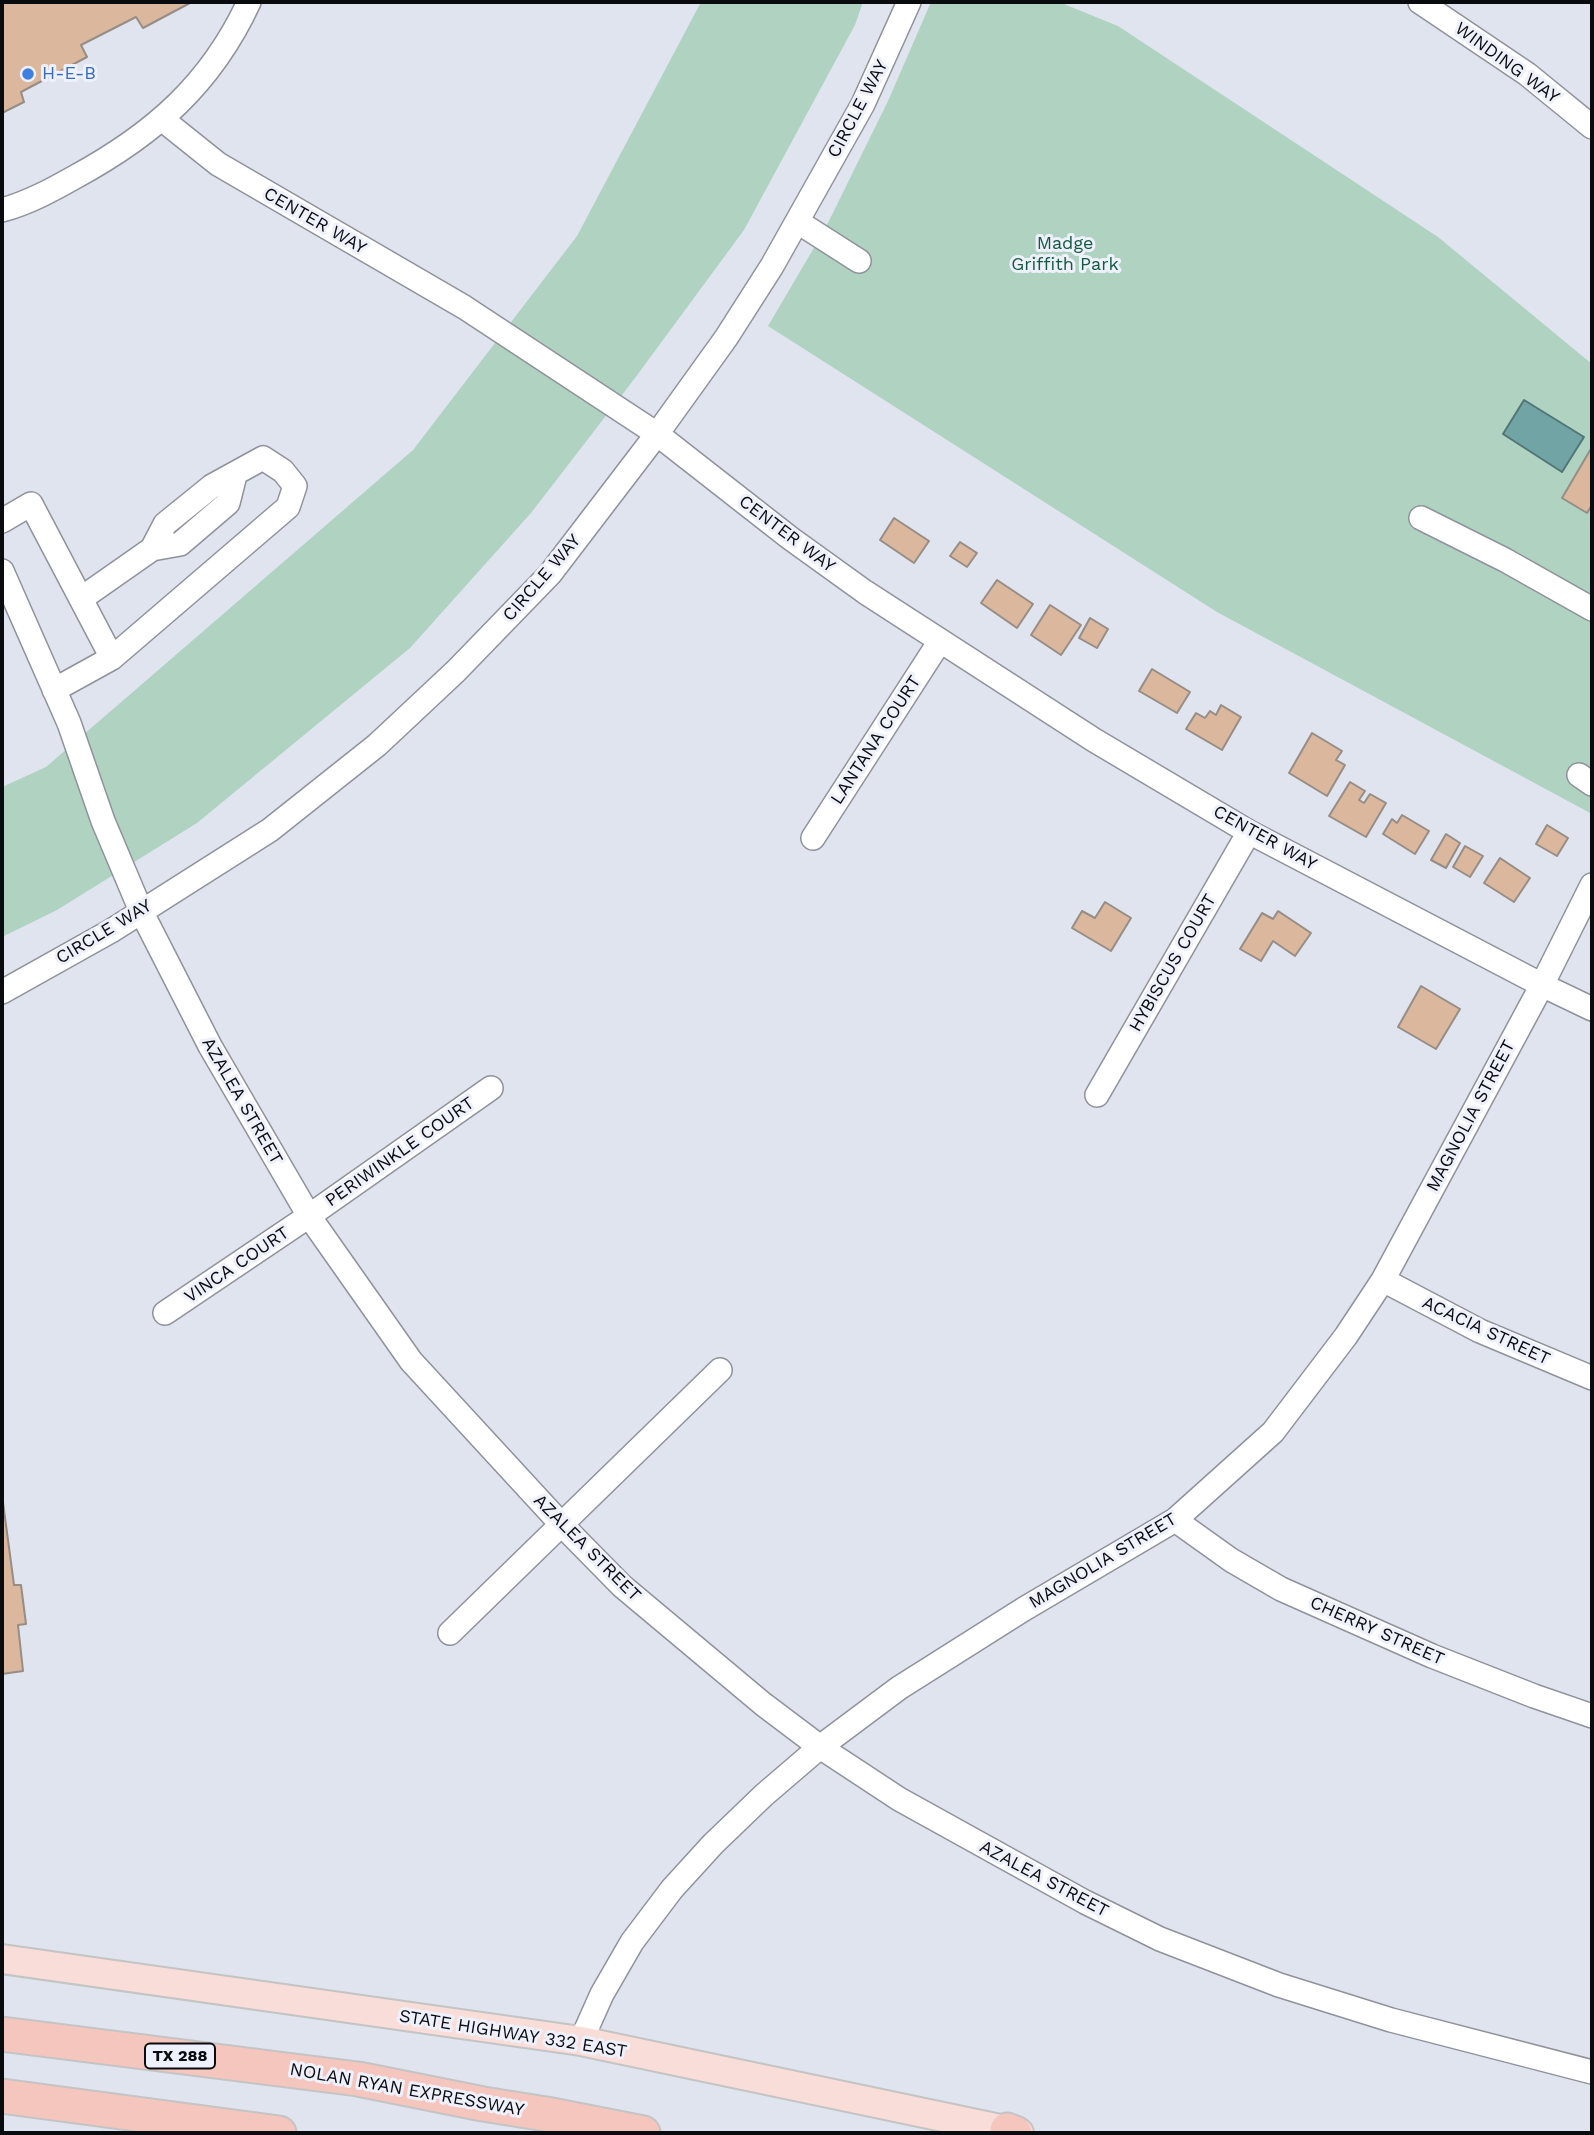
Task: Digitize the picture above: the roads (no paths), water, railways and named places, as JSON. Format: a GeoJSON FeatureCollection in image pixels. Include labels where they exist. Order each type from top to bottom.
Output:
{"type":"FeatureCollection","features":[{"type":"Feature","properties":{"kind":"highway","name":"NOLAN RYAN EXPRESSWAY"},"geometry":{"type":"LineString","coordinates":[[2,2034],[358,2079],[643,2133]]}},
{"type":"Feature","properties":{"kind":"highway"},"geometry":{"type":"LineString","coordinates":[[2,2096],[279,2133]]}},
{"type":"Feature","properties":{"kind":"main road","name":"STATE HIGHWAY 332 EAST"},"geometry":{"type":"LineString","coordinates":[[2,1959],[581,2041],[1014,2132]]}},
{"type":"Feature","properties":{"kind":"main road"},"geometry":{"type":"LineString","coordinates":[[2,1973],[45,1966]]}},
{"type":"Feature","properties":{"kind":"street"},"geometry":{"type":"LineString","coordinates":[[2,210],[55,188],[111,158],[163,120],[206,74],[249,2]]}},
{"type":"Feature","properties":{"kind":"street","name":"CIRCLE WAY"},"geometry":{"type":"LineString","coordinates":[[2,992],[111,931],[270,830],[377,745],[456,671],[550,574],[726,338],[797,222],[863,104],[909,2]]}},
{"type":"Feature","properties":{"kind":"street","name":"WINDING WAY"},"geometry":{"type":"LineString","coordinates":[[1420,2],[1527,74],[1592,127]]}},
{"type":"Feature","properties":{"kind":"street","name":"CENTER WAY"},"geometry":{"type":"LineString","coordinates":[[163,120],[218,164],[464,307],[657,434],[790,538],[940,641],[1094,740],[1249,832],[1592,1009]]}},
{"type":"Feature","properties":{"kind":"street"},"geometry":{"type":"LineString","coordinates":[[797,222],[859,261]]}},
{"type":"Feature","properties":{"kind":"street"},"geometry":{"type":"LineString","coordinates":[[54,690],[112,658],[288,507],[295,486],[283,471],[264,458],[212,486],[165,524],[152,549],[82,598]]}},
{"type":"Feature","properties":{"kind":"street"},"geometry":{"type":"LineString","coordinates":[[2,521],[31,503],[112,658]]}},
{"type":"Feature","properties":{"kind":"street"},"geometry":{"type":"LineString","coordinates":[[1421,518],[1505,560],[1592,609]]}},
{"type":"Feature","properties":{"kind":"street","name":"AZALEA STREET"},"geometry":{"type":"LineString","coordinates":[[2,571],[69,723],[103,821],[141,911],[210,1046],[309,1216],[411,1361],[622,1586],[763,1704],[820,1747],[899,1799],[1051,1884],[1160,1939],[1279,1985],[1391,2020],[1592,2072]]}},
{"type":"Feature","properties":{"kind":"street","name":"LANTANA COURT"},"geometry":{"type":"LineString","coordinates":[[813,838],[940,641]]}},
{"type":"Feature","properties":{"kind":"street","name":"HYBISCUS COURT"},"geometry":{"type":"LineString","coordinates":[[1097,1095],[1249,832]]}},
{"type":"Feature","properties":{"kind":"street","name":"MAGNOLIA STREET"},"geometry":{"type":"LineString","coordinates":[[581,2041],[602,1993],[632,1942],[672,1889],[713,1843],[764,1795],[820,1747],[899,1688],[1024,1609],[1174,1520],[1273,1432],[1346,1336],[1383,1280],[1542,985],[1592,885]]}},
{"type":"Feature","properties":{"kind":"street","name":"PERIWINKLE COURT"},"geometry":{"type":"LineString","coordinates":[[309,1216],[491,1088]]}},
{"type":"Feature","properties":{"kind":"street","name":"VINCA COURT"},"geometry":{"type":"LineString","coordinates":[[165,1313],[309,1216]]}},
{"type":"Feature","properties":{"kind":"street","name":"ACACIA STREET"},"geometry":{"type":"LineString","coordinates":[[1383,1280],[1480,1331],[1592,1378]]}},
{"type":"Feature","properties":{"kind":"street"},"geometry":{"type":"LineString","coordinates":[[450,1633],[720,1370]]}},
{"type":"Feature","properties":{"kind":"street","name":"CHERRY STREET"},"geometry":{"type":"LineString","coordinates":[[1174,1520],[1231,1560],[1281,1589],[1432,1656],[1592,1716]]}},
{"type":"Feature","properties":{"kind":"place","name":"H-E-B"},"geometry":{"type":"Point","coordinates":[28,74]}},
{"type":"Feature","properties":{"kind":"park label","name":"Madge Griffith Park"},"geometry":{"type":"Point","coordinates":[1065,254]}}]}
